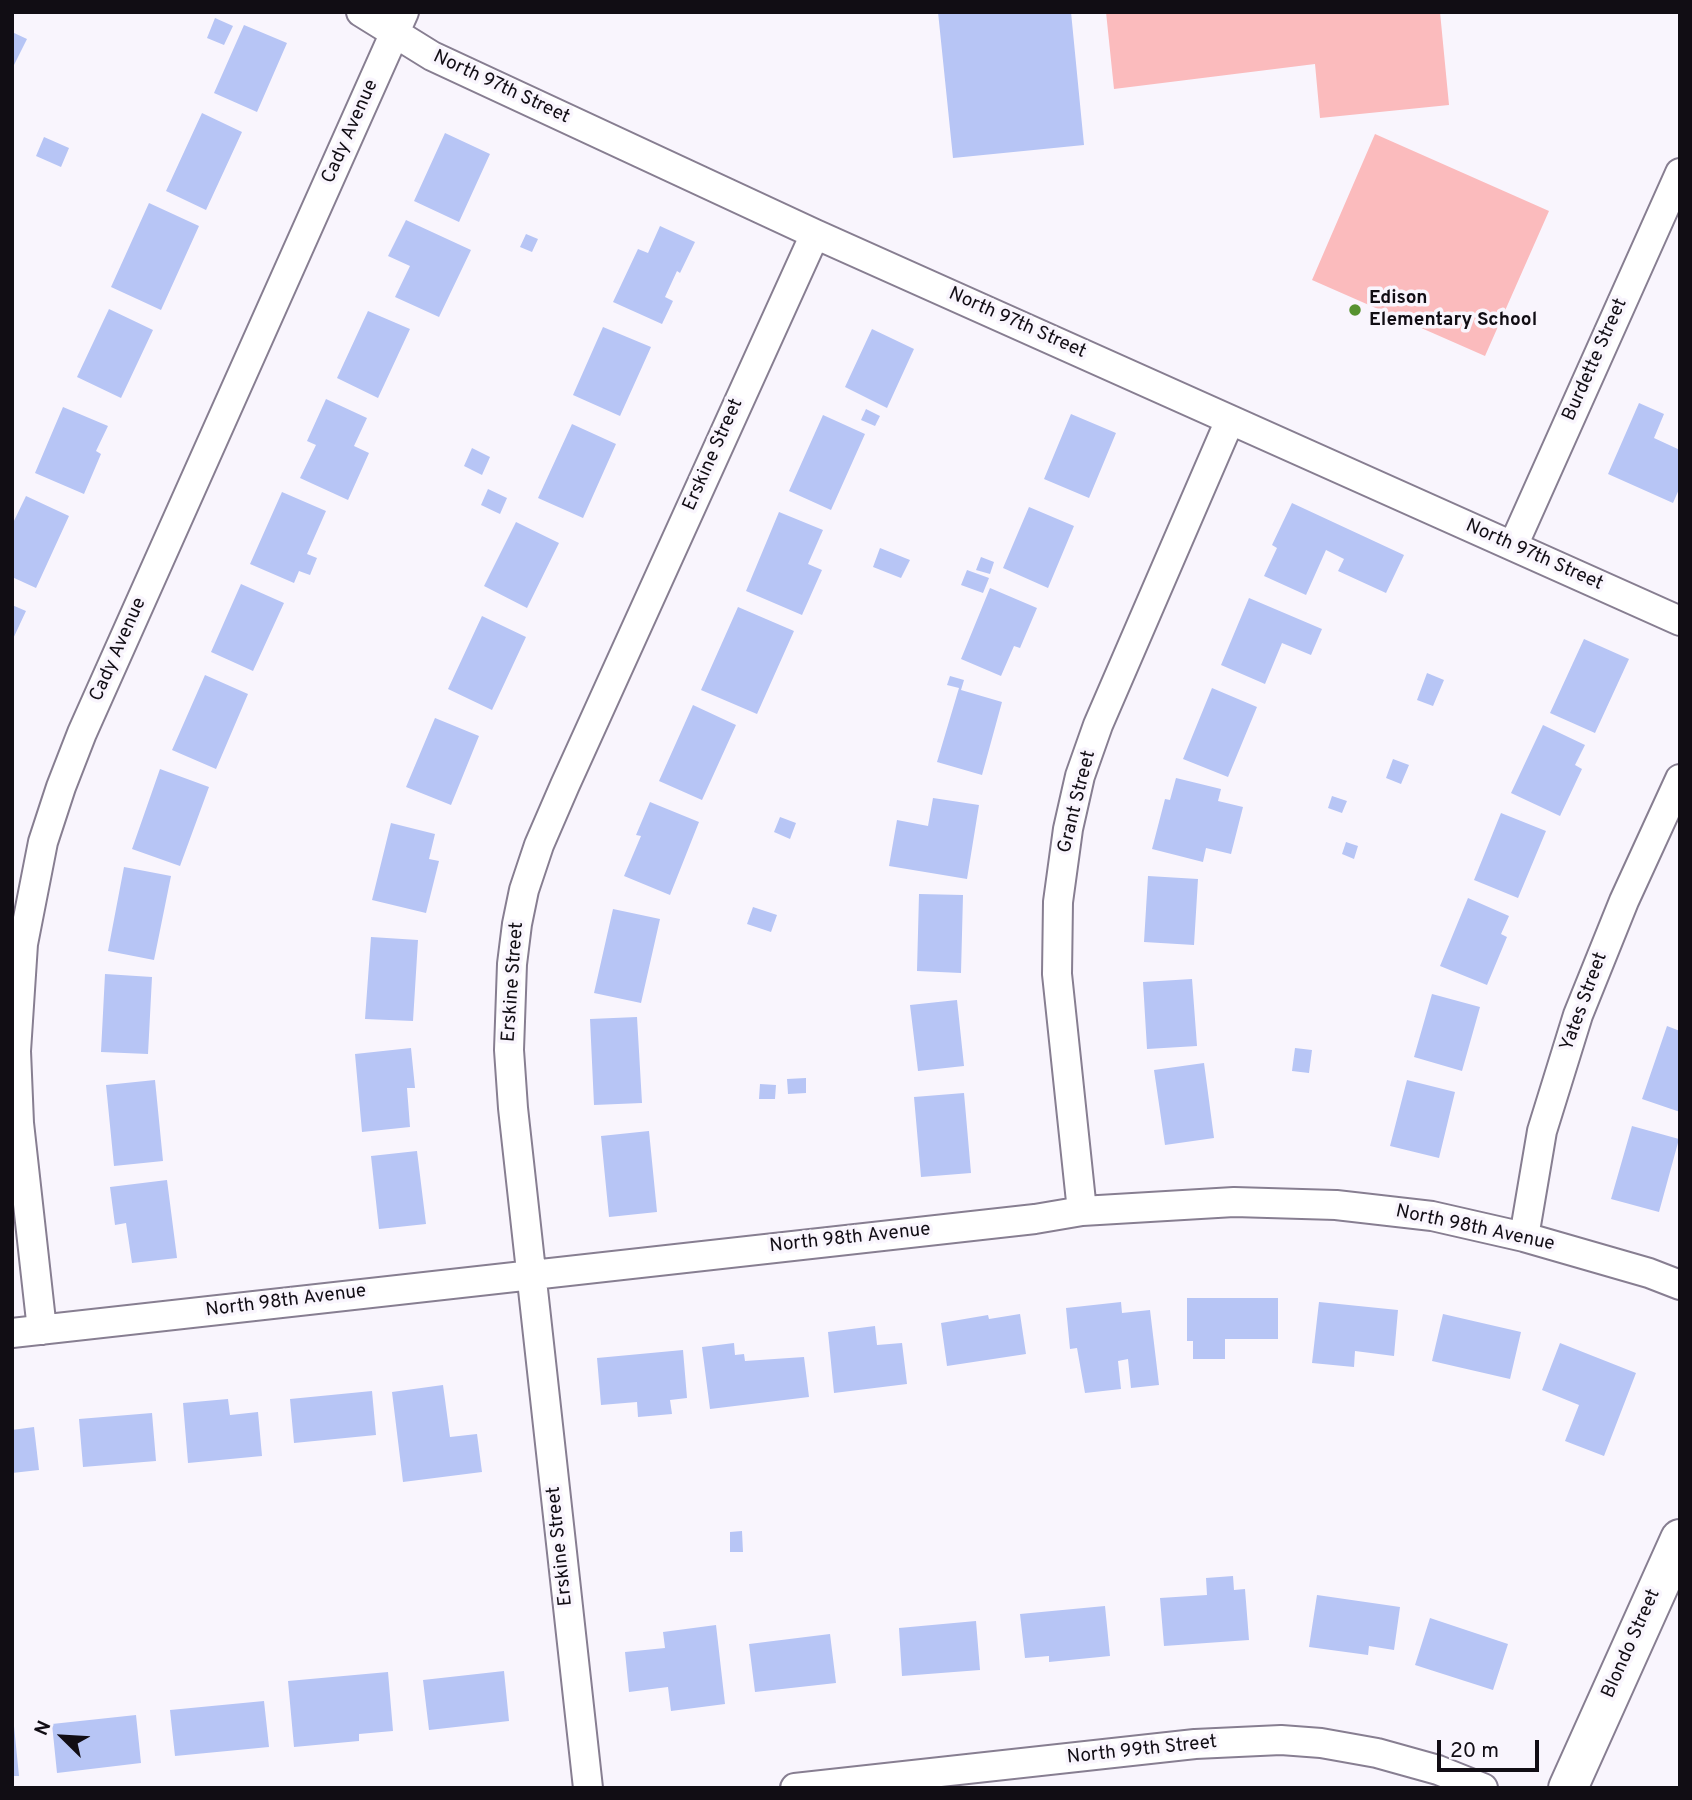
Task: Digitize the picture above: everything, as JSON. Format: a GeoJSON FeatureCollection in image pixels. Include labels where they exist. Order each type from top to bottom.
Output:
{"type":"FeatureCollection","features":[{"type":"Feature","properties":{"kind":"main road","name":"Blondo Street"},"geometry":{"type":"LineString","coordinates":[[1568,1788],[1680,1539]]}},
{"type":"Feature","properties":{"kind":"street","name":"North 97th Street"},"geometry":{"type":"LineString","coordinates":[[361,12],[400,22],[432,56],[815,233],[1680,621]]}},
{"type":"Feature","properties":{"kind":"street","name":"Cady Avenue"},"geometry":{"type":"LineString","coordinates":[[42,1330],[19,1123],[16,1051],[23,944],[43,842],[82,733],[400,22]]}},
{"type":"Feature","properties":{"kind":"street","name":"Burdette Street"},"geometry":{"type":"LineString","coordinates":[[1513,547],[1680,173]]}},
{"type":"Feature","properties":{"kind":"street","name":"Erskine Street"},"geometry":{"type":"LineString","coordinates":[[588,1788],[509,1051],[512,964],[517,924],[524,890],[539,845],[815,233]]}},
{"type":"Feature","properties":{"kind":"street","name":"Grant Street"},"geometry":{"type":"LineString","coordinates":[[1082,1211],[1056,974],[1058,902],[1068,829],[1080,776],[1098,724],[1230,420]]}},
{"type":"Feature","properties":{"kind":"street","name":"Yates Street"},"geometry":{"type":"LineString","coordinates":[[1524,1237],[1542,1131],[1578,1015],[1680,779]]}},
{"type":"Feature","properties":{"kind":"street","name":"North 98th Avenue"},"geometry":{"type":"LineString","coordinates":[[12,1333],[1022,1221],[1082,1211],[1234,1202],[1336,1205],[1432,1216],[1524,1237],[1649,1273],[1680,1285]]}},
{"type":"Feature","properties":{"kind":"street","name":"North 99th Street"},"geometry":{"type":"LineString","coordinates":[[795,1788],[1195,1744],[1281,1740],[1321,1742],[1377,1753],[1438,1770],[1483,1788]]}},
{"type":"Feature","properties":{"kind":"shaded area"},"geometry":{"type":"Polygon","coordinates":[[[1106,12],[1440,12],[1449,105],[1320,118],[1315,64],[1114,89],[1106,12]]]}},
{"type":"Feature","properties":{"kind":"shaded area"},"geometry":{"type":"Polygon","coordinates":[[[1375,134],[1549,211],[1485,356],[1312,280],[1375,134]]]}},
{"type":"Feature","properties":{"kind":"building"},"geometry":{"type":"Polygon","coordinates":[[[938,12],[1071,12],[1084,145],[953,158],[938,12]]]}},
{"type":"Feature","properties":{"kind":"building"},"geometry":{"type":"Polygon","coordinates":[[[215,18],[233,26],[224,45],[207,38],[215,18]]]}},
{"type":"Feature","properties":{"kind":"building"},"geometry":{"type":"Polygon","coordinates":[[[244,25],[287,43],[257,112],[214,93],[244,25]]]}},
{"type":"Feature","properties":{"kind":"building"},"geometry":{"type":"Polygon","coordinates":[[[12,32],[27,39],[12,69],[12,32]]]}},
{"type":"Feature","properties":{"kind":"building"},"geometry":{"type":"Polygon","coordinates":[[[202,113],[242,132],[206,210],[166,191],[202,113]]]}},
{"type":"Feature","properties":{"kind":"building"},"geometry":{"type":"Polygon","coordinates":[[[445,133],[490,154],[459,222],[414,201],[445,133]]]}},
{"type":"Feature","properties":{"kind":"building"},"geometry":{"type":"Polygon","coordinates":[[[44,137],[69,148],[61,167],[36,156],[44,137]]]}},
{"type":"Feature","properties":{"kind":"building"},"geometry":{"type":"Polygon","coordinates":[[[149,203],[199,226],[161,310],[111,287],[149,203]]]}},
{"type":"Feature","properties":{"kind":"building"},"geometry":{"type":"Polygon","coordinates":[[[406,220],[471,250],[439,317],[395,297],[410,266],[388,256],[406,220]]]}},
{"type":"Feature","properties":{"kind":"building"},"geometry":{"type":"Polygon","coordinates":[[[660,226],[695,242],[665,297],[673,301],[662,324],[613,302],[638,249],[648,253],[660,226]]]}},
{"type":"Feature","properties":{"kind":"building"},"geometry":{"type":"Polygon","coordinates":[[[526,234],[538,239],[532,252],[520,247],[526,234]]]}},
{"type":"Feature","properties":{"kind":"building"},"geometry":{"type":"Polygon","coordinates":[[[109,309],[153,330],[121,398],[77,377],[109,309]]]}},
{"type":"Feature","properties":{"kind":"building"},"geometry":{"type":"Polygon","coordinates":[[[368,311],[410,329],[378,398],[337,378],[368,311]]]}},
{"type":"Feature","properties":{"kind":"building"},"geometry":{"type":"Polygon","coordinates":[[[603,327],[651,347],[620,416],[573,395],[603,327]]]}},
{"type":"Feature","properties":{"kind":"building"},"geometry":{"type":"Polygon","coordinates":[[[872,329],[914,349],[887,408],[845,387],[872,329]]]}},
{"type":"Feature","properties":{"kind":"building"},"geometry":{"type":"Polygon","coordinates":[[[326,399],[367,418],[354,446],[369,453],[348,500],[300,478],[316,445],[307,441],[326,399]]]}},
{"type":"Feature","properties":{"kind":"building"},"geometry":{"type":"Polygon","coordinates":[[[1639,403],[1664,414],[1654,438],[1680,450],[1680,487],[1673,503],[1608,474],[1639,403]]]}},
{"type":"Feature","properties":{"kind":"building"},"geometry":{"type":"Polygon","coordinates":[[[63,407],[108,426],[96,451],[101,454],[84,494],[35,473],[63,407]]]}},
{"type":"Feature","properties":{"kind":"building"},"geometry":{"type":"Polygon","coordinates":[[[866,409],[880,416],[875,426],[861,420],[866,409]]]}},
{"type":"Feature","properties":{"kind":"building"},"geometry":{"type":"Polygon","coordinates":[[[1071,414],[1116,433],[1089,498],[1044,479],[1071,414]]]}},
{"type":"Feature","properties":{"kind":"building"},"geometry":{"type":"Polygon","coordinates":[[[823,415],[865,434],[831,510],[789,491],[823,415]]]}},
{"type":"Feature","properties":{"kind":"building"},"geometry":{"type":"Polygon","coordinates":[[[572,424],[616,444],[583,518],[538,498],[572,424]]]}},
{"type":"Feature","properties":{"kind":"building"},"geometry":{"type":"Polygon","coordinates":[[[472,448],[490,457],[482,475],[464,466],[472,448]]]}},
{"type":"Feature","properties":{"kind":"building"},"geometry":{"type":"Polygon","coordinates":[[[488,489],[507,498],[500,514],[481,505],[488,489]]]}},
{"type":"Feature","properties":{"kind":"building"},"geometry":{"type":"Polygon","coordinates":[[[282,492],[326,511],[307,554],[317,558],[310,575],[299,571],[294,583],[250,564],[282,492]]]}},
{"type":"Feature","properties":{"kind":"building"},"geometry":{"type":"Polygon","coordinates":[[[26,496],[69,516],[36,588],[12,577],[12,525],[26,496]]]}},
{"type":"Feature","properties":{"kind":"building"},"geometry":{"type":"Polygon","coordinates":[[[1292,503],[1404,555],[1386,593],[1338,571],[1344,559],[1326,550],[1306,595],[1264,576],[1277,548],[1272,545],[1292,503]]]}},
{"type":"Feature","properties":{"kind":"building"},"geometry":{"type":"Polygon","coordinates":[[[1029,507],[1074,526],[1048,588],[1003,568],[1029,507]]]}},
{"type":"Feature","properties":{"kind":"building"},"geometry":{"type":"Polygon","coordinates":[[[779,512],[823,530],[808,564],[822,570],[802,615],[746,591],[779,512]]]}},
{"type":"Feature","properties":{"kind":"building"},"geometry":{"type":"Polygon","coordinates":[[[516,522],[559,543],[527,608],[484,586],[516,522]]]}},
{"type":"Feature","properties":{"kind":"building"},"geometry":{"type":"Polygon","coordinates":[[[880,548],[910,560],[901,578],[873,567],[880,548]]]}},
{"type":"Feature","properties":{"kind":"building"},"geometry":{"type":"Polygon","coordinates":[[[981,557],[994,562],[990,574],[976,570],[981,557]]]}},
{"type":"Feature","properties":{"kind":"building"},"geometry":{"type":"Polygon","coordinates":[[[967,570],[989,578],[983,593],[961,585],[967,570]]]}},
{"type":"Feature","properties":{"kind":"building"},"geometry":{"type":"Polygon","coordinates":[[[241,584],[284,603],[253,671],[211,652],[241,584]]]}},
{"type":"Feature","properties":{"kind":"building"},"geometry":{"type":"Polygon","coordinates":[[[990,588],[1037,608],[1020,648],[1014,646],[1001,676],[961,659],[990,588]]]}},
{"type":"Feature","properties":{"kind":"building"},"geometry":{"type":"Polygon","coordinates":[[[1249,598],[1322,629],[1311,655],[1282,643],[1265,684],[1221,665],[1249,598]]]}},
{"type":"Feature","properties":{"kind":"building"},"geometry":{"type":"Polygon","coordinates":[[[12,605],[26,611],[12,641],[12,605]]]}},
{"type":"Feature","properties":{"kind":"building"},"geometry":{"type":"Polygon","coordinates":[[[738,607],[794,631],[757,714],[701,690],[738,607]]]}},
{"type":"Feature","properties":{"kind":"building"},"geometry":{"type":"Polygon","coordinates":[[[482,616],[526,637],[492,710],[448,689],[482,616]]]}},
{"type":"Feature","properties":{"kind":"building"},"geometry":{"type":"Polygon","coordinates":[[[1584,639],[1629,659],[1595,733],[1550,713],[1584,639]]]}},
{"type":"Feature","properties":{"kind":"building"},"geometry":{"type":"Polygon","coordinates":[[[1427,673],[1444,680],[1433,706],[1417,700],[1427,673]]]}},
{"type":"Feature","properties":{"kind":"building"},"geometry":{"type":"Polygon","coordinates":[[[205,675],[248,694],[216,769],[172,750],[205,675]]]}},
{"type":"Feature","properties":{"kind":"building"},"geometry":{"type":"Polygon","coordinates":[[[950,676],[964,680],[961,690],[1002,702],[982,775],[937,762],[959,688],[947,685],[950,676]]]}},
{"type":"Feature","properties":{"kind":"building"},"geometry":{"type":"Polygon","coordinates":[[[1212,688],[1257,707],[1228,777],[1183,759],[1212,688]]]}},
{"type":"Feature","properties":{"kind":"building"},"geometry":{"type":"Polygon","coordinates":[[[693,705],[736,725],[702,800],[659,781],[693,705]]]}},
{"type":"Feature","properties":{"kind":"building"},"geometry":{"type":"Polygon","coordinates":[[[435,718],[479,736],[451,805],[406,787],[435,718]]]}},
{"type":"Feature","properties":{"kind":"building"},"geometry":{"type":"Polygon","coordinates":[[[1543,725],[1585,745],[1575,765],[1582,769],[1560,816],[1511,793],[1543,725]]]}},
{"type":"Feature","properties":{"kind":"building"},"geometry":{"type":"Polygon","coordinates":[[[1393,759],[1409,765],[1401,784],[1386,778],[1393,759]]]}},
{"type":"Feature","properties":{"kind":"building"},"geometry":{"type":"Polygon","coordinates":[[[160,769],[209,787],[180,866],[132,849],[160,769]]]}},
{"type":"Feature","properties":{"kind":"building"},"geometry":{"type":"Polygon","coordinates":[[[1176,778],[1221,789],[1218,801],[1243,807],[1231,854],[1206,848],[1203,862],[1152,849],[1165,799],[1170,800],[1176,778]]]}},
{"type":"Feature","properties":{"kind":"building"},"geometry":{"type":"Polygon","coordinates":[[[1332,796],[1347,801],[1342,813],[1328,808],[1332,796]]]}},
{"type":"Feature","properties":{"kind":"building"},"geometry":{"type":"Polygon","coordinates":[[[933,798],[979,805],[967,879],[889,866],[897,820],[928,826],[933,798]]]}},
{"type":"Feature","properties":{"kind":"building"},"geometry":{"type":"Polygon","coordinates":[[[650,802],[699,822],[670,895],[624,876],[641,836],[636,835],[650,802]]]}},
{"type":"Feature","properties":{"kind":"building"},"geometry":{"type":"Polygon","coordinates":[[[1501,813],[1546,831],[1518,898],[1474,880],[1501,813]]]}},
{"type":"Feature","properties":{"kind":"building"},"geometry":{"type":"Polygon","coordinates":[[[780,817],[796,823],[790,839],[774,832],[780,817]]]}},
{"type":"Feature","properties":{"kind":"building"},"geometry":{"type":"Polygon","coordinates":[[[391,823],[435,834],[429,859],[439,861],[426,913],[372,900],[391,823]]]}},
{"type":"Feature","properties":{"kind":"building"},"geometry":{"type":"Polygon","coordinates":[[[1346,842],[1358,846],[1354,859],[1342,854],[1346,842]]]}},
{"type":"Feature","properties":{"kind":"building"},"geometry":{"type":"Polygon","coordinates":[[[124,867],[171,876],[154,960],[108,951],[124,867]]]}},
{"type":"Feature","properties":{"kind":"building"},"geometry":{"type":"Polygon","coordinates":[[[1148,876],[1198,879],[1194,945],[1144,942],[1148,876]]]}},
{"type":"Feature","properties":{"kind":"building"},"geometry":{"type":"Polygon","coordinates":[[[919,894],[963,895],[961,973],[917,971],[919,894]]]}},
{"type":"Feature","properties":{"kind":"building"},"geometry":{"type":"Polygon","coordinates":[[[1468,898],[1509,916],[1501,934],[1507,937],[1487,985],[1440,966],[1468,898]]]}},
{"type":"Feature","properties":{"kind":"building"},"geometry":{"type":"Polygon","coordinates":[[[753,907],[777,915],[771,932],[747,924],[753,907]]]}},
{"type":"Feature","properties":{"kind":"building"},"geometry":{"type":"Polygon","coordinates":[[[613,909],[660,919],[641,1003],[594,993],[613,909]]]}},
{"type":"Feature","properties":{"kind":"building"},"geometry":{"type":"Polygon","coordinates":[[[371,937],[418,940],[413,1021],[365,1019],[371,937]]]}},
{"type":"Feature","properties":{"kind":"building"},"geometry":{"type":"Polygon","coordinates":[[[105,974],[152,977],[148,1054],[101,1052],[105,974]]]}},
{"type":"Feature","properties":{"kind":"building"},"geometry":{"type":"Polygon","coordinates":[[[1192,979],[1197,1046],[1147,1049],[1143,982],[1192,979]]]}},
{"type":"Feature","properties":{"kind":"building"},"geometry":{"type":"Polygon","coordinates":[[[1432,994],[1480,1007],[1462,1071],[1414,1057],[1432,994]]]}},
{"type":"Feature","properties":{"kind":"building"},"geometry":{"type":"Polygon","coordinates":[[[957,1000],[964,1066],[918,1071],[910,1005],[957,1000]]]}},
{"type":"Feature","properties":{"kind":"building"},"geometry":{"type":"Polygon","coordinates":[[[637,1017],[642,1103],[594,1105],[590,1019],[637,1017]]]}},
{"type":"Feature","properties":{"kind":"building"},"geometry":{"type":"Polygon","coordinates":[[[1667,1026],[1680,1031],[1680,1112],[1642,1099],[1667,1026]]]}},
{"type":"Feature","properties":{"kind":"building"},"geometry":{"type":"Polygon","coordinates":[[[411,1048],[415,1088],[407,1088],[410,1127],[362,1132],[355,1054],[411,1048]]]}},
{"type":"Feature","properties":{"kind":"building"},"geometry":{"type":"Polygon","coordinates":[[[1295,1048],[1312,1050],[1309,1073],[1292,1071],[1295,1048]]]}},
{"type":"Feature","properties":{"kind":"building"},"geometry":{"type":"Polygon","coordinates":[[[1204,1063],[1214,1138],[1165,1145],[1154,1070],[1204,1063]]]}},
{"type":"Feature","properties":{"kind":"building"},"geometry":{"type":"Polygon","coordinates":[[[806,1078],[806,1093],[788,1094],[787,1079],[806,1078]]]}},
{"type":"Feature","properties":{"kind":"building"},"geometry":{"type":"Polygon","coordinates":[[[155,1080],[163,1161],[114,1166],[106,1085],[155,1080]]]}},
{"type":"Feature","properties":{"kind":"building"},"geometry":{"type":"Polygon","coordinates":[[[1407,1080],[1455,1092],[1439,1158],[1390,1146],[1407,1080]]]}},
{"type":"Feature","properties":{"kind":"building"},"geometry":{"type":"Polygon","coordinates":[[[760,1084],[776,1085],[775,1099],[759,1099],[760,1084]]]}},
{"type":"Feature","properties":{"kind":"building"},"geometry":{"type":"Polygon","coordinates":[[[964,1093],[971,1173],[921,1177],[914,1097],[964,1093]]]}},
{"type":"Feature","properties":{"kind":"building"},"geometry":{"type":"Polygon","coordinates":[[[1632,1126],[1679,1139],[1659,1212],[1611,1199],[1632,1126]]]}},
{"type":"Feature","properties":{"kind":"building"},"geometry":{"type":"Polygon","coordinates":[[[649,1131],[657,1212],[609,1217],[601,1136],[649,1131]]]}},
{"type":"Feature","properties":{"kind":"building"},"geometry":{"type":"Polygon","coordinates":[[[417,1151],[426,1224],[379,1229],[371,1156],[417,1151]]]}},
{"type":"Feature","properties":{"kind":"building"},"geometry":{"type":"Polygon","coordinates":[[[167,1180],[177,1258],[132,1263],[126,1223],[115,1225],[110,1187],[167,1180]]]}},
{"type":"Feature","properties":{"kind":"building"},"geometry":{"type":"Polygon","coordinates":[[[1187,1298],[1278,1298],[1278,1339],[1225,1339],[1225,1359],[1193,1359],[1193,1341],[1187,1341],[1187,1298]]]}},
{"type":"Feature","properties":{"kind":"building"},"geometry":{"type":"Polygon","coordinates":[[[1121,1302],[1122,1313],[1150,1310],[1159,1385],[1131,1388],[1128,1359],[1118,1361],[1121,1389],[1085,1393],[1077,1348],[1070,1349],[1066,1308],[1121,1302]]]}},
{"type":"Feature","properties":{"kind":"building"},"geometry":{"type":"Polygon","coordinates":[[[1319,1302],[1398,1310],[1394,1356],[1355,1351],[1354,1367],[1312,1363],[1319,1302]]]}},
{"type":"Feature","properties":{"kind":"building"},"geometry":{"type":"Polygon","coordinates":[[[1020,1314],[1026,1354],[947,1366],[941,1323],[988,1315],[989,1319],[1020,1314]]]}},
{"type":"Feature","properties":{"kind":"building"},"geometry":{"type":"Polygon","coordinates":[[[1443,1314],[1521,1332],[1510,1379],[1432,1361],[1443,1314]]]}},
{"type":"Feature","properties":{"kind":"building"},"geometry":{"type":"Polygon","coordinates":[[[875,1326],[877,1345],[902,1343],[907,1384],[834,1393],[828,1332],[875,1326]]]}},
{"type":"Feature","properties":{"kind":"building"},"geometry":{"type":"Polygon","coordinates":[[[734,1343],[735,1355],[744,1354],[745,1361],[804,1357],[809,1397],[710,1409],[702,1347],[734,1343]]]}},
{"type":"Feature","properties":{"kind":"building"},"geometry":{"type":"Polygon","coordinates":[[[1560,1343],[1636,1373],[1604,1456],[1565,1441],[1579,1405],[1542,1390],[1560,1343]]]}},
{"type":"Feature","properties":{"kind":"building"},"geometry":{"type":"Polygon","coordinates":[[[683,1350],[687,1398],[670,1400],[672,1414],[638,1417],[637,1402],[601,1405],[597,1358],[683,1350]]]}},
{"type":"Feature","properties":{"kind":"building"},"geometry":{"type":"Polygon","coordinates":[[[443,1385],[450,1437],[477,1434],[482,1472],[403,1482],[392,1392],[443,1385]]]}},
{"type":"Feature","properties":{"kind":"building"},"geometry":{"type":"Polygon","coordinates":[[[372,1391],[376,1435],[294,1443],[290,1399],[372,1391]]]}},
{"type":"Feature","properties":{"kind":"building"},"geometry":{"type":"Polygon","coordinates":[[[228,1399],[230,1415],[258,1412],[262,1456],[188,1463],[183,1403],[228,1399]]]}},
{"type":"Feature","properties":{"kind":"building"},"geometry":{"type":"Polygon","coordinates":[[[152,1413],[156,1461],[83,1467],[79,1419],[152,1413]]]}},
{"type":"Feature","properties":{"kind":"building"},"geometry":{"type":"Polygon","coordinates":[[[34,1427],[39,1470],[12,1473],[12,1430],[34,1427]]]}},
{"type":"Feature","properties":{"kind":"building"},"geometry":{"type":"Polygon","coordinates":[[[742,1531],[743,1552],[730,1552],[730,1532],[742,1531]]]}},
{"type":"Feature","properties":{"kind":"building"},"geometry":{"type":"Polygon","coordinates":[[[1233,1576],[1234,1590],[1245,1589],[1249,1640],[1164,1646],[1160,1598],[1207,1595],[1206,1578],[1233,1576]]]}},
{"type":"Feature","properties":{"kind":"building"},"geometry":{"type":"Polygon","coordinates":[[[1317,1595],[1400,1607],[1394,1650],[1369,1646],[1368,1655],[1309,1647],[1317,1595]]]}},
{"type":"Feature","properties":{"kind":"building"},"geometry":{"type":"Polygon","coordinates":[[[1105,1606],[1110,1656],[1049,1662],[1049,1656],[1025,1658],[1020,1614],[1105,1606]]]}},
{"type":"Feature","properties":{"kind":"building"},"geometry":{"type":"Polygon","coordinates":[[[1430,1618],[1508,1644],[1493,1690],[1415,1665],[1430,1618]]]}},
{"type":"Feature","properties":{"kind":"building"},"geometry":{"type":"Polygon","coordinates":[[[976,1621],[980,1670],[902,1676],[899,1628],[976,1621]]]}},
{"type":"Feature","properties":{"kind":"building"},"geometry":{"type":"Polygon","coordinates":[[[716,1625],[725,1704],[671,1711],[668,1687],[629,1692],[625,1652],[665,1648],[663,1632],[716,1625]]]}},
{"type":"Feature","properties":{"kind":"building"},"geometry":{"type":"Polygon","coordinates":[[[830,1634],[836,1683],[755,1692],[749,1644],[830,1634]]]}},
{"type":"Feature","properties":{"kind":"building"},"geometry":{"type":"Polygon","coordinates":[[[504,1671],[509,1721],[429,1730],[423,1680],[504,1671]]]}},
{"type":"Feature","properties":{"kind":"building"},"geometry":{"type":"Polygon","coordinates":[[[388,1672],[393,1731],[359,1734],[359,1741],[294,1747],[288,1681],[388,1672]]]}},
{"type":"Feature","properties":{"kind":"building"},"geometry":{"type":"Polygon","coordinates":[[[264,1701],[269,1747],[175,1756],[170,1710],[264,1701]]]}},
{"type":"Feature","properties":{"kind":"building"},"geometry":{"type":"Polygon","coordinates":[[[136,1715],[141,1763],[57,1773],[52,1724],[136,1715]]]}},
{"type":"Feature","properties":{"kind":"building"},"geometry":{"type":"Polygon","coordinates":[[[14,1726],[19,1776],[12,1776],[14,1726]]]}},
{"type":"Feature","properties":{"kind":"place","name":"Edison Elementary School"},"geometry":{"type":"Point","coordinates":[1355,310]}}]}
